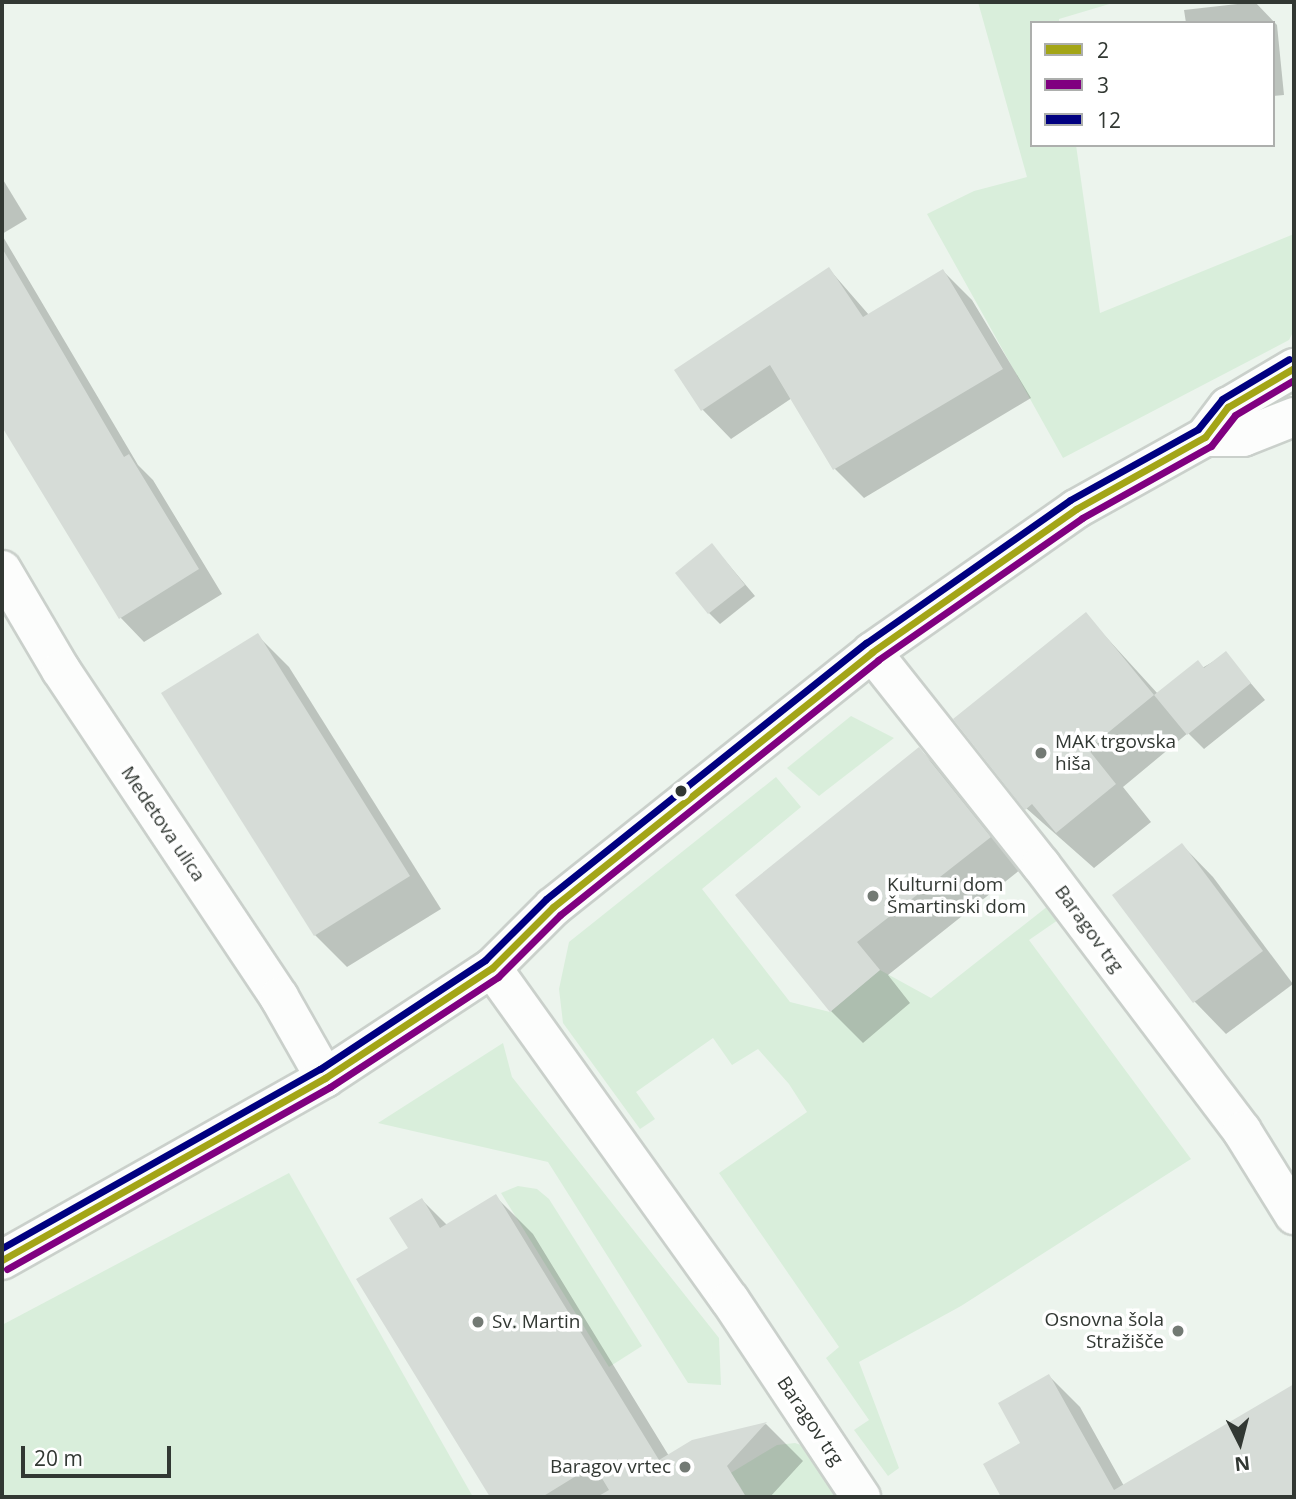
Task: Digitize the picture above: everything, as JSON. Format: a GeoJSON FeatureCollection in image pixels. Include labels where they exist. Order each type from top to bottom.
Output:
{"type":"FeatureCollection","features":[{"type":"Feature","properties":{"kind":"street"},"geometry":{"type":"LineString","coordinates":[[2,1259],[325,1078],[492,968],[553,907],[872,652],[1076,509],[1205,437],[1228,407],[1294,368]]}},
{"type":"Feature","properties":{"kind":"street"},"geometry":{"type":"LineString","coordinates":[[1205,437],[1243,437],[1294,417]]}},
{"type":"Feature","properties":{"kind":"street","name":"Medetova ulica"},"geometry":{"type":"LineString","coordinates":[[2,570],[61,670],[279,997],[325,1078]]}},
{"type":"Feature","properties":{"kind":"street","name":"Baragov trg"},"geometry":{"type":"LineString","coordinates":[[872,652],[1041,865],[1242,1131],[1294,1215]]}},
{"type":"Feature","properties":{"kind":"street","name":"Baragov trg"},"geometry":{"type":"LineString","coordinates":[[492,968],[730,1300],[861,1497]]}},
{"type":"Feature","properties":{"kind":"green space"},"geometry":{"type":"Polygon","coordinates":[[[978,2],[1116,2],[1059,21],[1030,21],[1030,147],[1076,147],[1100,313],[1294,234],[1294,330],[1289,340],[1063,458],[927,214],[974,191],[1027,177],[978,2]]]}},
{"type":"Feature","properties":{"kind":"green space"},"geometry":{"type":"Polygon","coordinates":[[[851,716],[894,738],[819,796],[787,768],[851,716]]]}},
{"type":"Feature","properties":{"kind":"green space"},"geometry":{"type":"Polygon","coordinates":[[[776,777],[801,807],[702,889],[790,1002],[830,1012],[880,970],[931,998],[1048,906],[1058,920],[1029,940],[1191,1159],[961,1306],[859,1362],[899,1468],[888,1476],[854,1430],[869,1420],[826,1358],[839,1347],[719,1173],[807,1112],[789,1084],[758,1049],[732,1065],[713,1038],[636,1092],[655,1119],[640,1129],[563,1023],[559,989],[569,942],[776,777]]]}},
{"type":"Feature","properties":{"kind":"green space"},"geometry":{"type":"Polygon","coordinates":[[[503,1043],[512,1077],[719,1338],[721,1385],[688,1383],[548,1162],[378,1123],[503,1043]]]}},
{"type":"Feature","properties":{"kind":"green space"},"geometry":{"type":"Polygon","coordinates":[[[289,1173],[473,1497],[2,1497],[2,1325],[289,1173]]]}},
{"type":"Feature","properties":{"kind":"green space"},"geometry":{"type":"Polygon","coordinates":[[[518,1186],[537,1189],[549,1199],[642,1346],[609,1367],[501,1193],[518,1186]]]}},
{"type":"Feature","properties":{"kind":"green space"},"geometry":{"type":"Polygon","coordinates":[[[795,1443],[807,1447],[839,1497],[746,1497],[738,1483],[724,1477],[777,1445],[795,1443]]]}},
{"type":"Feature","properties":{"kind":"building"},"geometry":{"type":"Polygon","coordinates":[[[2,248],[124,457],[129,454],[199,569],[119,619],[2,427],[2,248]]]}},
{"type":"Feature","properties":{"kind":"building"},"geometry":{"type":"Polygon","coordinates":[[[829,267],[863,317],[943,269],[1003,369],[833,470],[770,365],[701,411],[674,370],[829,267]]]}},
{"type":"Feature","properties":{"kind":"building"},"geometry":{"type":"Polygon","coordinates":[[[712,543],[745,585],[708,614],[675,573],[712,543]]]}},
{"type":"Feature","properties":{"kind":"building","name":"MAK trgovska hiša"},"geometry":{"type":"Polygon","coordinates":[[[1086,612],[1154,695],[1088,749],[1116,784],[1056,833],[1032,804],[1025,810],[953,719],[1086,612]]]}},
{"type":"Feature","properties":{"kind":"building"},"geometry":{"type":"Polygon","coordinates":[[[258,633],[410,876],[314,936],[161,693],[258,633]]]}},
{"type":"Feature","properties":{"kind":"building"},"geometry":{"type":"Polygon","coordinates":[[[1226,651],[1251,683],[1187,735],[1154,695],[1198,660],[1204,668],[1226,651]]]}},
{"type":"Feature","properties":{"kind":"building"},"geometry":{"type":"Polygon","coordinates":[[[919,747],[991,837],[857,942],[880,970],[830,1012],[735,895],[919,747]]]}},
{"type":"Feature","properties":{"kind":"building"},"geometry":{"type":"Polygon","coordinates":[[[1182,843],[1263,951],[1193,1003],[1112,895],[1182,843]]]}},
{"type":"Feature","properties":{"kind":"building","name":"Sv. Martin"},"geometry":{"type":"Polygon","coordinates":[[[496,1194],[659,1460],[692,1440],[767,1422],[727,1466],[746,1497],[597,1497],[609,1490],[594,1465],[542,1497],[490,1497],[356,1279],[408,1248],[389,1218],[422,1198],[440,1228],[496,1194]]]}},
{"type":"Feature","properties":{"kind":"building"},"geometry":{"type":"Polygon","coordinates":[[[1049,1374],[1114,1490],[1294,1384],[1294,1497],[1001,1497],[983,1464],[1020,1443],[998,1403],[1049,1374]]]}},
{"type":"Feature","properties":{"kind":"transit line","name":"12"},"geometry":{"type":"LineString","coordinates":[[2,1248],[320,1069],[485,960],[546,899],[866,643],[1070,500],[1198,429],[1222,399],[1289,359]]}},
{"type":"Feature","properties":{"kind":"transit line","name":"2"},"geometry":{"type":"LineString","coordinates":[[2,1260],[325,1078],[492,968],[553,907],[872,652],[1076,509],[1205,437],[1228,407],[1294,368]]}},
{"type":"Feature","properties":{"kind":"transit line","name":"3"},"geometry":{"type":"LineString","coordinates":[[7,1269],[330,1087],[498,977],[560,915],[878,660],[1082,518],[1211,446],[1235,415],[1294,380]]}},
{"type":"Feature","properties":{"kind":"place","name":"MAK trgovska hiša"},"geometry":{"type":"Point","coordinates":[1041,753]}},
{"type":"Feature","properties":{"kind":"place","name":"Kulturni dom Šmartinski dom"},"geometry":{"type":"Point","coordinates":[873,896]}},
{"type":"Feature","properties":{"kind":"place","name":"Sv. Martin"},"geometry":{"type":"Point","coordinates":[478,1322]}},
{"type":"Feature","properties":{"kind":"place","name":"Osnovna šola Stražišče"},"geometry":{"type":"Point","coordinates":[1178,1331]}},
{"type":"Feature","properties":{"kind":"place","name":"Baragov vrtec"},"geometry":{"type":"Point","coordinates":[685,1467]}}]}
